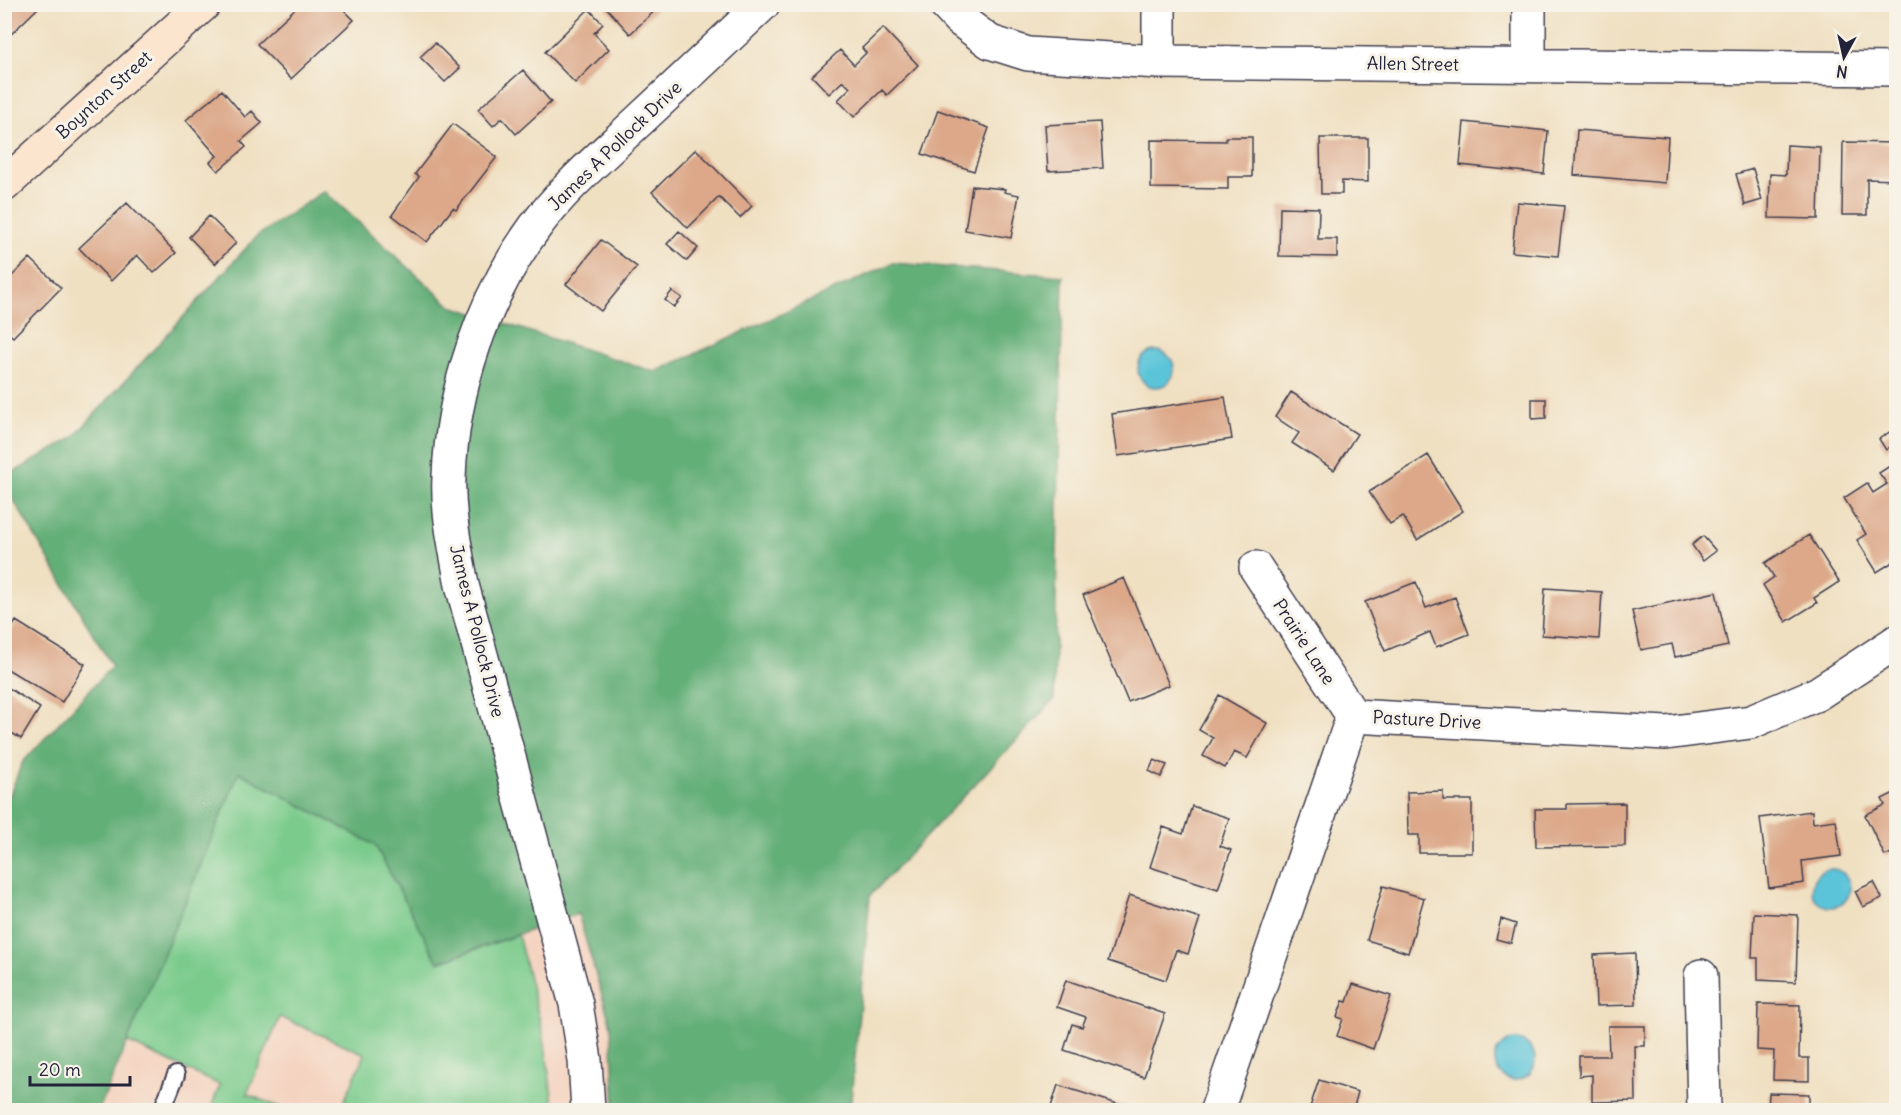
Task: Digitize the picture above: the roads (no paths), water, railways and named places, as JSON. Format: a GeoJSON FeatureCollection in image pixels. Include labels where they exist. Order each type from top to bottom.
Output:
{"type":"FeatureCollection","features":[{"type":"Feature","properties":{"kind":"street","name":"Boynton Street"},"geometry":{"type":"LineString","coordinates":[[4,185],[204,4]]}},
{"type":"Feature","properties":{"kind":"street","name":"James A Pollock Drive"},"geometry":{"type":"LineString","coordinates":[[588,1110],[585,1060],[576,1004],[462,585],[451,519],[448,479],[452,437],[462,381],[484,317],[509,265],[535,226],[570,185],[763,4]]}},
{"type":"Feature","properties":{"kind":"street","name":"Allen Street"},"geometry":{"type":"LineString","coordinates":[[945,4],[959,19],[990,42],[1028,54],[1159,62],[1896,69]]}},
{"type":"Feature","properties":{"kind":"street"},"geometry":{"type":"LineString","coordinates":[[1159,62],[1160,4]]}},
{"type":"Feature","properties":{"kind":"street"},"geometry":{"type":"LineString","coordinates":[[1528,65],[1529,4]]}},
{"type":"Feature","properties":{"kind":"street","name":"Prairie Lane"},"geometry":{"type":"LineString","coordinates":[[1256,568],[1353,716]]}},
{"type":"Feature","properties":{"kind":"street","name":"Pasture Drive"},"geometry":{"type":"LineString","coordinates":[[1217,1110],[1353,716],[1666,733],[1751,722],[1817,694],[1896,642]]}},
{"type":"Feature","properties":{"kind":"street"},"geometry":{"type":"LineString","coordinates":[[1701,976],[1704,1110]]}},
{"type":"Feature","properties":{"kind":"lane"},"geometry":{"type":"LineString","coordinates":[[162,1110],[176,1075]]}},
{"type":"Feature","properties":{"kind":"water"},"geometry":{"type":"Polygon","coordinates":[[[1156,351],[1169,356],[1174,369],[1169,382],[1156,387],[1143,382],[1138,369],[1143,356],[1156,351]]]}},
{"type":"Feature","properties":{"kind":"water"},"geometry":{"type":"Polygon","coordinates":[[[1831,869],[1838,870],[1844,875],[1849,881],[1849,895],[1844,901],[1838,906],[1831,907],[1824,906],[1818,901],[1813,895],[1812,888],[1813,881],[1818,875],[1824,870],[1831,869]]]}},
{"type":"Feature","properties":{"kind":"water"},"geometry":{"type":"Polygon","coordinates":[[[1515,1040],[1529,1046],[1535,1060],[1529,1074],[1515,1080],[1501,1074],[1495,1060],[1501,1046],[1515,1040]]]}}]}
